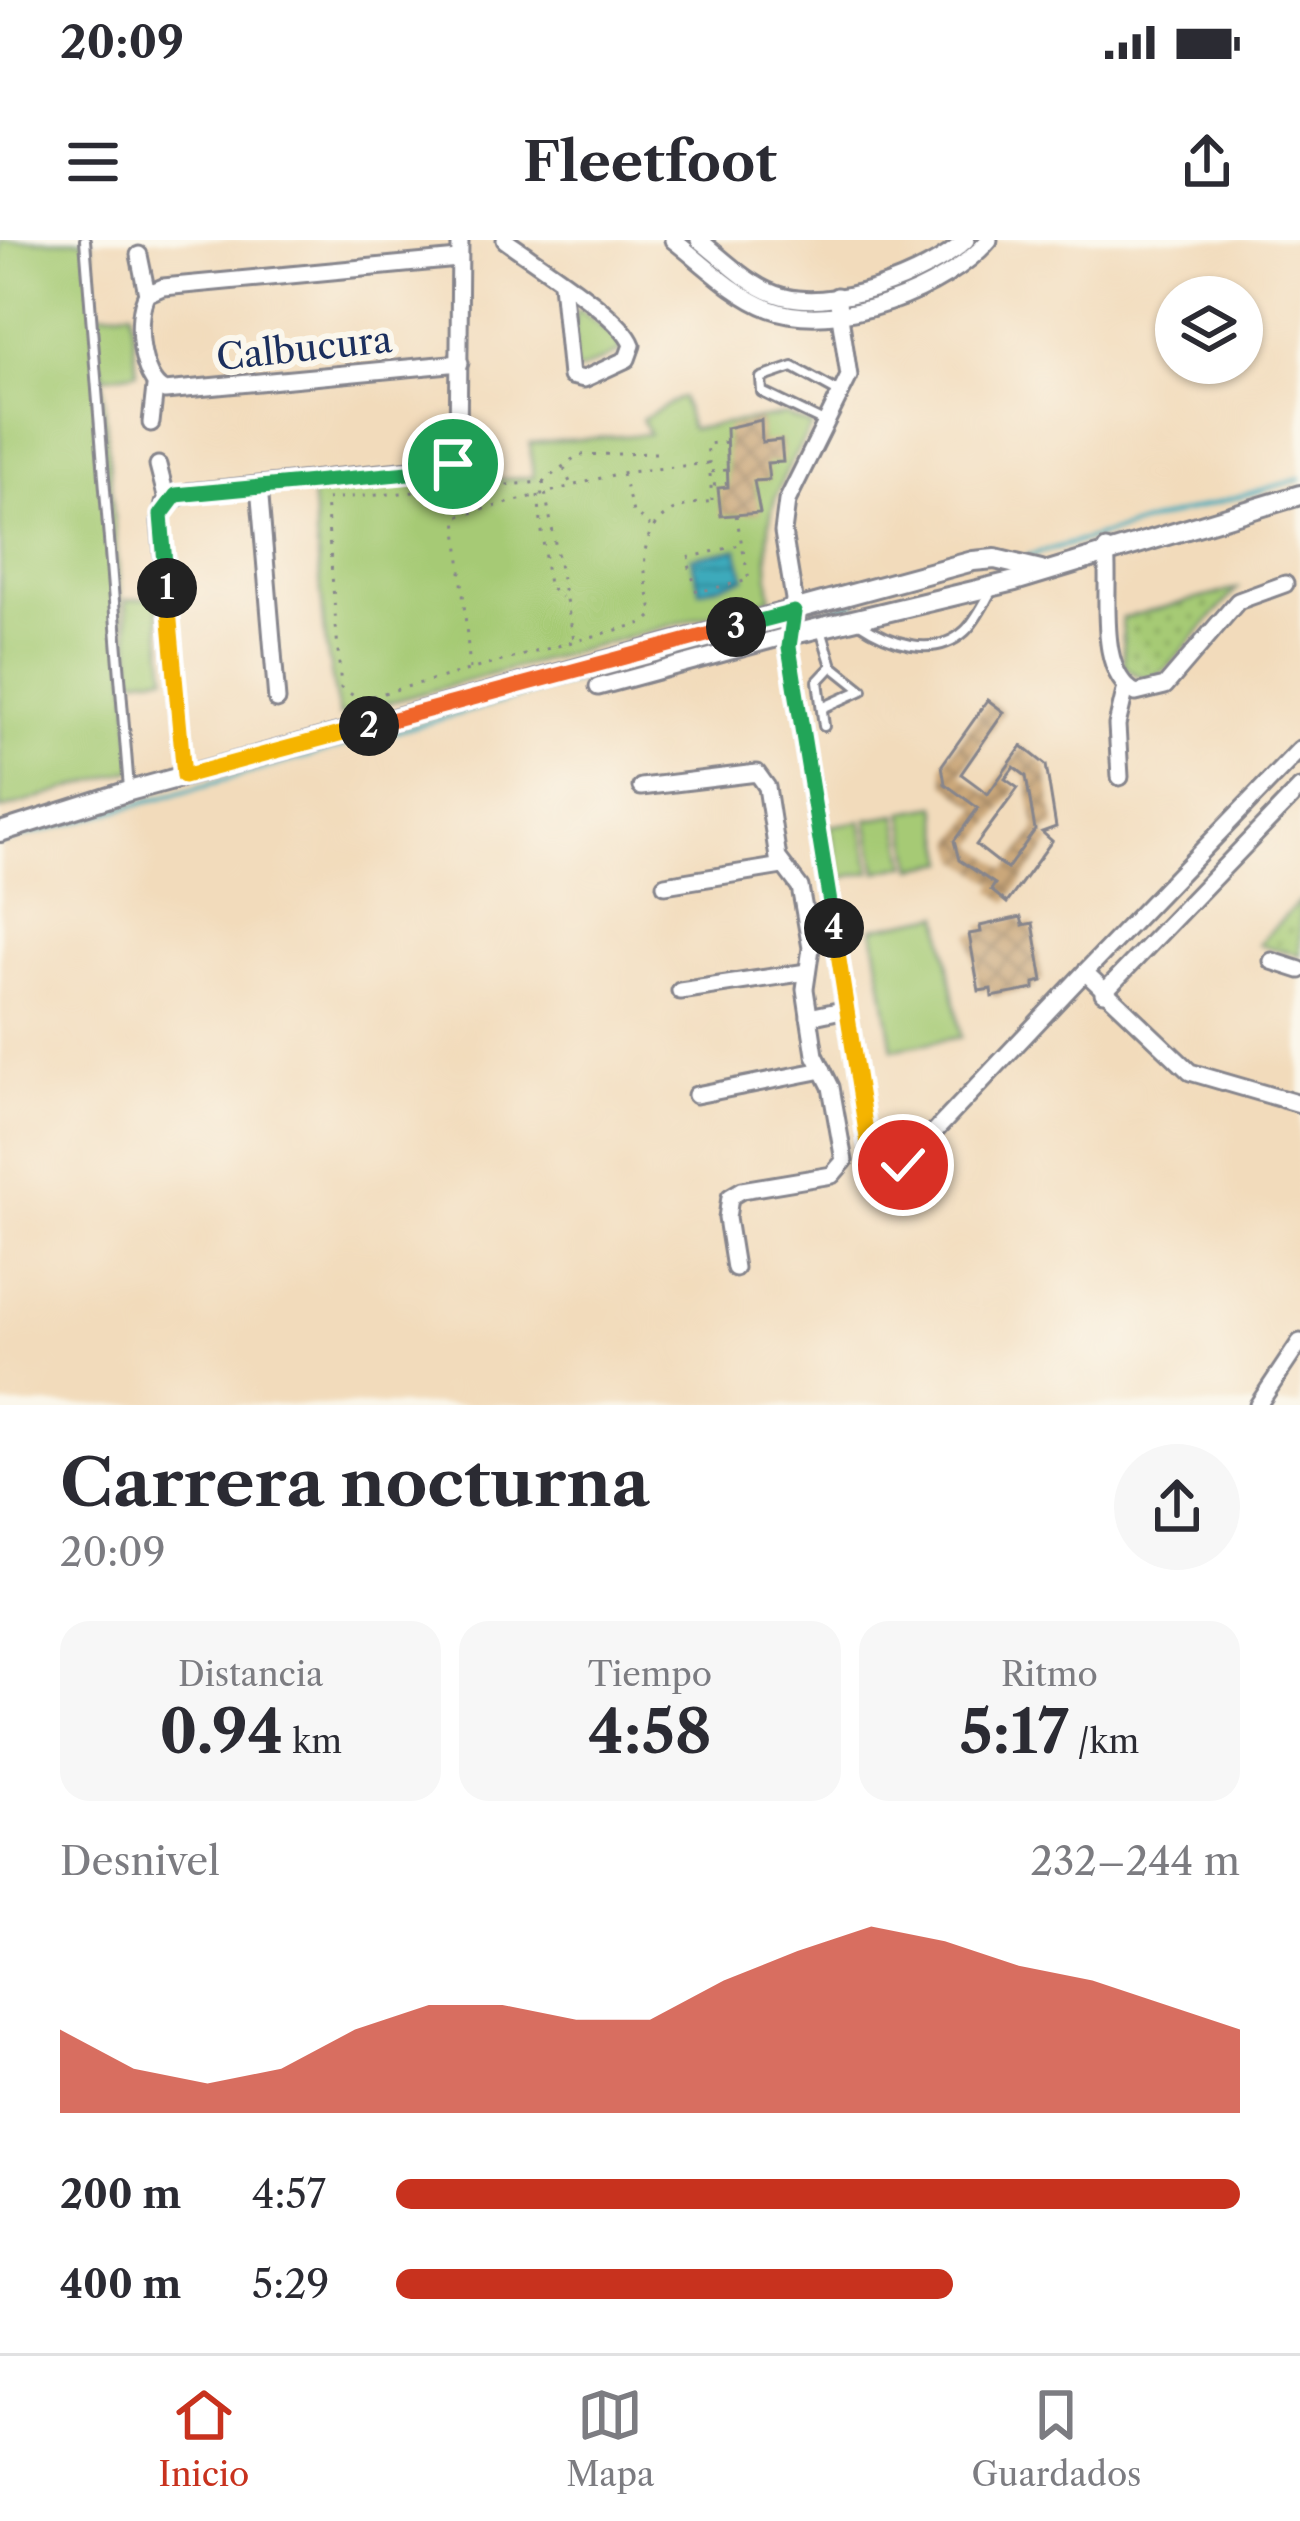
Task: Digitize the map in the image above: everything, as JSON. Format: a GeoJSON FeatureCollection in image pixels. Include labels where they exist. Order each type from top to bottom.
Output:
{"type":"FeatureCollection","features":[{"type":"Feature","properties":{"kind":"street"},"geometry":{"type":"LineString","coordinates":[[167,500],[189,493],[451,466],[458,451],[460,240]]}},
{"type":"Feature","properties":{"kind":"street"},"geometry":{"type":"LineString","coordinates":[[506,240],[629,336],[632,349],[624,361],[584,380],[571,376],[562,284]]}},
{"type":"Feature","properties":{"kind":"street"},"geometry":{"type":"LineString","coordinates":[[673,240],[761,306],[796,315],[926,289],[966,240]]}},
{"type":"Feature","properties":{"kind":"street"},"geometry":{"type":"LineString","coordinates":[[699,240],[769,292],[838,304]]}},
{"type":"Feature","properties":{"kind":"street"},"geometry":{"type":"LineString","coordinates":[[949,266],[989,240]]}},
{"type":"Feature","properties":{"kind":"street"},"geometry":{"type":"LineString","coordinates":[[139,255],[147,294],[141,310],[147,374],[154,387],[152,423]]}},
{"type":"Feature","properties":{"kind":"street","name":"Calbucura"},"geometry":{"type":"LineString","coordinates":[[147,294],[163,287],[458,259]]}},
{"type":"Feature","properties":{"kind":"street"},"geometry":{"type":"LineString","coordinates":[[838,304],[849,366],[843,394],[794,480],[785,512],[794,612],[790,635],[870,1157],[883,1173],[903,1165],[1300,749]]}},
{"type":"Feature","properties":{"kind":"street","name":"Calbucura"},"geometry":{"type":"LineString","coordinates":[[154,387],[172,391],[460,363]]}},
{"type":"Feature","properties":{"kind":"street"},"geometry":{"type":"LineString","coordinates":[[158,465],[167,500],[160,522],[184,776]]}},
{"type":"Feature","properties":{"kind":"street"},"geometry":{"type":"LineString","coordinates":[[259,487],[277,700]]}},
{"type":"Feature","properties":{"kind":"street"},"geometry":{"type":"LineString","coordinates":[[598,687],[994,587],[1106,549],[1300,495]]}},
{"type":"Feature","properties":{"kind":"street"},"geometry":{"type":"LineString","coordinates":[[1106,549],[1112,661],[1126,687],[1117,725],[1120,777]]}},
{"type":"Feature","properties":{"kind":"street"},"geometry":{"type":"LineString","coordinates":[[0,832],[129,791],[973,561],[995,560],[1041,570]]}},
{"type":"Feature","properties":{"kind":"street"},"geometry":{"type":"LineString","coordinates":[[973,561],[983,576],[973,592]]}},
{"type":"Feature","properties":{"kind":"street"},"geometry":{"type":"LineString","coordinates":[[1126,687],[1150,692],[1165,686],[1238,601],[1285,584]]}},
{"type":"Feature","properties":{"kind":"street"},"geometry":{"type":"LineString","coordinates":[[641,787],[757,773],[767,787],[782,866],[800,887],[811,949],[809,1017],[836,1108],[842,1167],[832,1175],[734,1193],[727,1218],[735,1268]]}},
{"type":"Feature","properties":{"kind":"street"},"geometry":{"type":"LineString","coordinates":[[1103,993],[1297,797],[1272,779]]}},
{"type":"Feature","properties":{"kind":"street"},"geometry":{"type":"LineString","coordinates":[[665,885],[782,866]]}},
{"type":"Feature","properties":{"kind":"street"},"geometry":{"type":"LineString","coordinates":[[1272,962],[1300,970]]}},
{"type":"Feature","properties":{"kind":"street"},"geometry":{"type":"LineString","coordinates":[[1085,972],[1190,1072],[1300,1104]]}},
{"type":"Feature","properties":{"kind":"street"},"geometry":{"type":"LineString","coordinates":[[680,991],[807,973]]}},
{"type":"Feature","properties":{"kind":"street"},"geometry":{"type":"LineString","coordinates":[[809,1017],[847,1009]]}},
{"type":"Feature","properties":{"kind":"street"},"geometry":{"type":"LineString","coordinates":[[696,1095],[823,1070]]}},
{"type":"Feature","properties":{"kind":"street"},"geometry":{"type":"LineString","coordinates":[[1258,1405],[1300,1342]]}},
{"type":"Feature","properties":{"kind":"lane"},"geometry":{"type":"LineString","coordinates":[[85,240],[129,791]]}},
{"type":"Feature","properties":{"kind":"lane"},"geometry":{"type":"LineString","coordinates":[[828,424],[808,411],[772,401],[762,392],[761,378],[793,368],[843,394]]}},
{"type":"Feature","properties":{"kind":"lane"},"geometry":{"type":"LineString","coordinates":[[857,622],[901,647],[946,641],[965,632],[994,587]]}},
{"type":"Feature","properties":{"kind":"lane"},"geometry":{"type":"LineString","coordinates":[[820,628],[832,666],[862,690],[822,708]]}},
{"type":"Feature","properties":{"kind":"lane"},"geometry":{"type":"LineString","coordinates":[[824,726],[818,681],[832,666]]}},
{"type":"Feature","properties":{"kind":"path"},"geometry":{"type":"LineString","coordinates":[[656,453],[595,452],[572,457],[543,482],[326,499],[322,504],[341,688],[359,699],[651,620],[641,557],[652,527],[668,510],[716,501],[707,444],[727,442]]}},
{"type":"Feature","properties":{"kind":"path"},"geometry":{"type":"LineString","coordinates":[[470,670],[457,517],[622,472],[648,473],[709,463]]}},
{"type":"Feature","properties":{"kind":"path"},"geometry":{"type":"LineString","coordinates":[[564,466],[571,485]]}},
{"type":"Feature","properties":{"kind":"path"},"geometry":{"type":"LineString","coordinates":[[710,472],[726,470]]}},
{"type":"Feature","properties":{"kind":"path"},"geometry":{"type":"LineString","coordinates":[[622,472],[632,512],[652,527]]}},
{"type":"Feature","properties":{"kind":"path"},"geometry":{"type":"LineString","coordinates":[[543,482],[562,597],[575,641]]}},
{"type":"Feature","properties":{"kind":"path"},"geometry":{"type":"LineString","coordinates":[[711,485],[728,483]]}},
{"type":"Feature","properties":{"kind":"path"},"geometry":{"type":"LineString","coordinates":[[538,493],[548,586],[562,597]]}},
{"type":"Feature","properties":{"kind":"path"},"geometry":{"type":"LineString","coordinates":[[736,515],[749,580],[698,592],[690,555],[740,545]]}},
{"type":"Feature","properties":{"kind":"green space"},"geometry":{"type":"Polygon","coordinates":[[[0,240],[91,240],[97,313],[131,310],[137,372],[104,377],[101,364],[135,769],[0,810],[0,240]]]}},
{"type":"Feature","properties":{"kind":"green space"},"geometry":{"type":"Polygon","coordinates":[[[580,310],[621,343],[621,351],[579,371],[574,367],[575,312],[580,310]]]}},
{"type":"Feature","properties":{"kind":"green space"},"geometry":{"type":"Polygon","coordinates":[[[682,397],[691,429],[785,415],[812,426],[787,470],[773,508],[768,547],[771,598],[339,716],[326,646],[312,492],[533,477],[530,443],[649,434],[642,419],[682,397]]]}},
{"type":"Feature","properties":{"kind":"green space"},"geometry":{"type":"Polygon","coordinates":[[[1237,589],[1166,669],[1144,677],[1124,666],[1122,618],[1237,589]]]}},
{"type":"Feature","properties":{"kind":"green space"},"geometry":{"type":"Polygon","coordinates":[[[157,597],[166,675],[133,679],[126,600],[157,597]]]}},
{"type":"Feature","properties":{"kind":"green space"},"geometry":{"type":"Polygon","coordinates":[[[937,806],[948,862],[914,868],[903,812],[937,806]]]}},
{"type":"Feature","properties":{"kind":"green space"},"geometry":{"type":"Polygon","coordinates":[[[897,815],[907,865],[877,872],[867,820],[897,815]]]}},
{"type":"Feature","properties":{"kind":"green space"},"geometry":{"type":"Polygon","coordinates":[[[861,821],[871,872],[841,878],[830,826],[861,821]]]}},
{"type":"Feature","properties":{"kind":"green space"},"geometry":{"type":"Polygon","coordinates":[[[1300,901],[1300,955],[1257,944],[1258,944],[1300,901]]]}},
{"type":"Feature","properties":{"kind":"green space"},"geometry":{"type":"Polygon","coordinates":[[[940,915],[961,1037],[893,1049],[873,928],[940,915]]]}},
{"type":"Feature","properties":{"kind":"water"},"geometry":{"type":"Polygon","coordinates":[[[737,549],[745,578],[700,591],[691,558],[737,549]]]}},
{"type":"Feature","properties":{"kind":"building"},"geometry":{"type":"Polygon","coordinates":[[[761,420],[762,442],[781,440],[783,462],[767,463],[769,480],[754,481],[760,513],[721,516],[718,488],[728,487],[726,428],[761,420]]]}},
{"type":"Feature","properties":{"kind":"building"},"geometry":{"type":"Polygon","coordinates":[[[988,700],[1004,712],[961,774],[988,794],[1022,746],[1046,765],[1056,827],[1042,832],[1052,841],[1007,903],[991,890],[995,884],[959,860],[954,841],[978,808],[945,784],[942,765],[988,700]],[[1014,767],[1005,779],[1018,788],[976,845],[1007,869],[1035,830],[1026,776],[1014,767]]]}},
{"type":"Feature","properties":{"kind":"building"},"geometry":{"type":"Polygon","coordinates":[[[1021,917],[1023,925],[1033,923],[1043,981],[1034,983],[1034,989],[992,997],[991,989],[979,991],[969,934],[981,932],[980,926],[1021,917]]]}},
{"type":"Feature","properties":{"kind":"waterway"},"geometry":{"type":"LineString","coordinates":[[1027,556],[1300,479]]}},
{"type":"Feature","properties":{"kind":"waterway"},"geometry":{"type":"LineString","coordinates":[[814,614],[855,603]]}},
{"type":"Feature","properties":{"kind":"waterway"},"geometry":{"type":"LineString","coordinates":[[0,843],[774,625]]}},
{"type":"Feature","properties":{"kind":"route"},"geometry":{"type":"LineString","coordinates":[[453,464],[440,470],[189,493],[167,500],[160,522],[184,776],[794,612],[789,647],[870,1157],[883,1173],[903,1165]]}}]}
